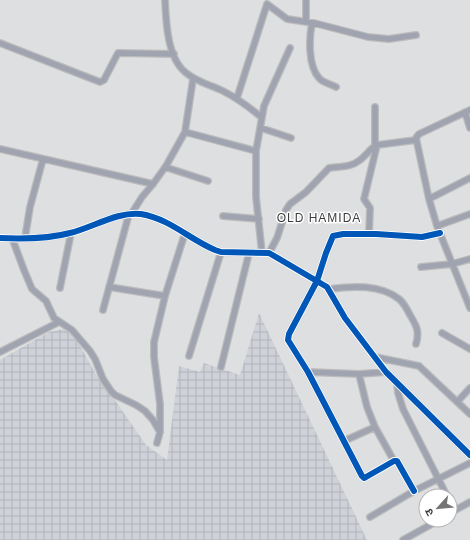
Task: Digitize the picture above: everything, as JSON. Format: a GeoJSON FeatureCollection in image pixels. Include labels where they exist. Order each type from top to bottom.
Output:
{"type":"FeatureCollection","features":[{"type":"Feature","properties":{"kind":"street"},"geometry":{"type":"LineString","coordinates":[[165,0],[170,43],[184,72],[193,79],[222,90],[237,98],[261,117]]}},
{"type":"Feature","properties":{"kind":"street"},"geometry":{"type":"LineString","coordinates":[[306,0],[309,22],[309,41],[315,71],[320,79],[336,86]]}},
{"type":"Feature","properties":{"kind":"street"},"geometry":{"type":"LineString","coordinates":[[237,98],[267,2],[287,19],[309,22],[368,37],[389,39],[416,35]]}},
{"type":"Feature","properties":{"kind":"street"},"geometry":{"type":"LineString","coordinates":[[0,43],[100,82],[104,80],[118,54],[174,54]]}},
{"type":"Feature","properties":{"kind":"street"},"geometry":{"type":"LineString","coordinates":[[262,253],[256,197],[256,150],[264,106],[290,48]]}},
{"type":"Feature","properties":{"kind":"street"},"geometry":{"type":"LineString","coordinates":[[103,310],[130,214],[165,167],[185,132],[193,79]]}},
{"type":"Feature","properties":{"kind":"street"},"geometry":{"type":"LineString","coordinates":[[369,234],[370,208],[364,199],[376,145],[375,108]]}},
{"type":"Feature","properties":{"kind":"street"},"geometry":{"type":"LineString","coordinates":[[470,128],[467,111],[419,134],[416,138],[429,199],[437,226],[470,308]]}},
{"type":"Feature","properties":{"kind":"street"},"geometry":{"type":"LineString","coordinates":[[260,128],[291,138]]}},
{"type":"Feature","properties":{"kind":"street"},"geometry":{"type":"LineString","coordinates":[[185,132],[256,150]]}},
{"type":"Feature","properties":{"kind":"street"},"geometry":{"type":"LineString","coordinates":[[269,253],[277,238],[286,210],[290,204],[306,192],[329,168],[342,167],[356,163],[376,145],[416,140]]}},
{"type":"Feature","properties":{"kind":"street"},"geometry":{"type":"LineString","coordinates":[[0,149],[153,184]]}},
{"type":"Feature","properties":{"kind":"street"},"geometry":{"type":"LineString","coordinates":[[24,238],[30,207],[43,159]]}},
{"type":"Feature","properties":{"kind":"street"},"geometry":{"type":"LineString","coordinates":[[165,167],[208,181]]}},
{"type":"Feature","properties":{"kind":"street"},"geometry":{"type":"LineString","coordinates":[[429,199],[470,178]]}},
{"type":"Feature","properties":{"kind":"street"},"geometry":{"type":"LineString","coordinates":[[0,238],[50,237],[71,233],[130,214],[161,219],[209,248],[221,252],[269,253],[317,281],[329,290],[345,318],[386,372],[470,455]]}},
{"type":"Feature","properties":{"kind":"street"},"geometry":{"type":"LineString","coordinates":[[437,226],[470,214]]}},
{"type":"Feature","properties":{"kind":"street"},"geometry":{"type":"LineString","coordinates":[[223,216],[259,219]]}},
{"type":"Feature","properties":{"kind":"street"},"geometry":{"type":"LineString","coordinates":[[60,288],[71,233]]}},
{"type":"Feature","properties":{"kind":"street"},"geometry":{"type":"LineString","coordinates":[[157,443],[160,432],[160,404],[153,349],[155,334],[165,296],[185,233]]}},
{"type":"Feature","properties":{"kind":"street"},"geometry":{"type":"LineString","coordinates":[[394,461],[364,478],[308,372],[288,340],[289,334],[317,281],[333,236],[343,234],[369,234],[422,237],[440,233]]}},
{"type":"Feature","properties":{"kind":"street"},"geometry":{"type":"LineString","coordinates":[[12,238],[32,289],[46,301],[52,315],[59,322],[72,330],[90,351],[103,379],[111,391],[115,395],[145,410],[160,432]]}},
{"type":"Feature","properties":{"kind":"street"},"geometry":{"type":"LineString","coordinates":[[189,356],[221,252]]}},
{"type":"Feature","properties":{"kind":"street"},"geometry":{"type":"LineString","coordinates":[[221,367],[248,253]]}},
{"type":"Feature","properties":{"kind":"street"},"geometry":{"type":"LineString","coordinates":[[421,267],[452,264],[470,259]]}},
{"type":"Feature","properties":{"kind":"street"},"geometry":{"type":"LineString","coordinates":[[109,287],[165,296]]}},
{"type":"Feature","properties":{"kind":"street"},"geometry":{"type":"LineString","coordinates":[[329,290],[338,288],[369,288],[384,291],[398,299],[406,308],[418,328],[416,344]]}},
{"type":"Feature","properties":{"kind":"street"},"geometry":{"type":"LineString","coordinates":[[0,352],[59,322]]}},
{"type":"Feature","properties":{"kind":"street"},"geometry":{"type":"LineString","coordinates":[[442,332],[470,349]]}},
{"type":"Feature","properties":{"kind":"street"},"geometry":{"type":"LineString","coordinates":[[375,357],[419,366],[458,401],[470,414]]}},
{"type":"Feature","properties":{"kind":"street"},"geometry":{"type":"LineString","coordinates":[[308,372],[358,374],[386,372]]}},
{"type":"Feature","properties":{"kind":"street"},"geometry":{"type":"LineString","coordinates":[[358,374],[364,398],[375,426],[394,461],[399,462],[414,492]]}},
{"type":"Feature","properties":{"kind":"street"},"geometry":{"type":"LineString","coordinates":[[397,383],[398,393],[403,409],[443,488]]}},
{"type":"Feature","properties":{"kind":"street"},"geometry":{"type":"LineString","coordinates":[[458,401],[470,388]]}},
{"type":"Feature","properties":{"kind":"street"},"geometry":{"type":"LineString","coordinates":[[344,441],[375,426]]}},
{"type":"Feature","properties":{"kind":"street"},"geometry":{"type":"LineString","coordinates":[[370,517],[470,462]]}},
{"type":"Feature","properties":{"kind":"street"},"geometry":{"type":"LineString","coordinates":[[458,509],[470,502]]}},
{"type":"Feature","properties":{"kind":"street"},"geometry":{"type":"LineString","coordinates":[[404,540],[424,528]]}},
{"type":"Feature","properties":{"kind":"shaded area"},"geometry":{"type":"Polygon","coordinates":[[[259,313],[367,540],[0,540],[0,360],[49,332],[63,329],[74,335],[98,378],[146,445],[167,460],[179,366],[200,372],[204,363],[240,375],[259,313]]]}},
{"type":"Feature","properties":{"kind":"cycle path"},"geometry":{"type":"LineString","coordinates":[[0,238],[26,238],[62,235],[78,231],[114,217],[141,214],[161,220],[206,246],[221,252],[269,253],[327,287],[345,318],[386,372],[470,455]]}},
{"type":"Feature","properties":{"kind":"cycle path"},"geometry":{"type":"LineString","coordinates":[[414,491],[397,461],[394,461],[364,478],[362,476],[308,372],[288,340],[289,334],[317,281],[333,236],[343,234],[376,234],[422,237],[440,233]]}},
{"type":"Feature","properties":{"kind":"district","name":"OLD HAMIDA"},"geometry":{"type":"Point","coordinates":[319,218]}}]}
